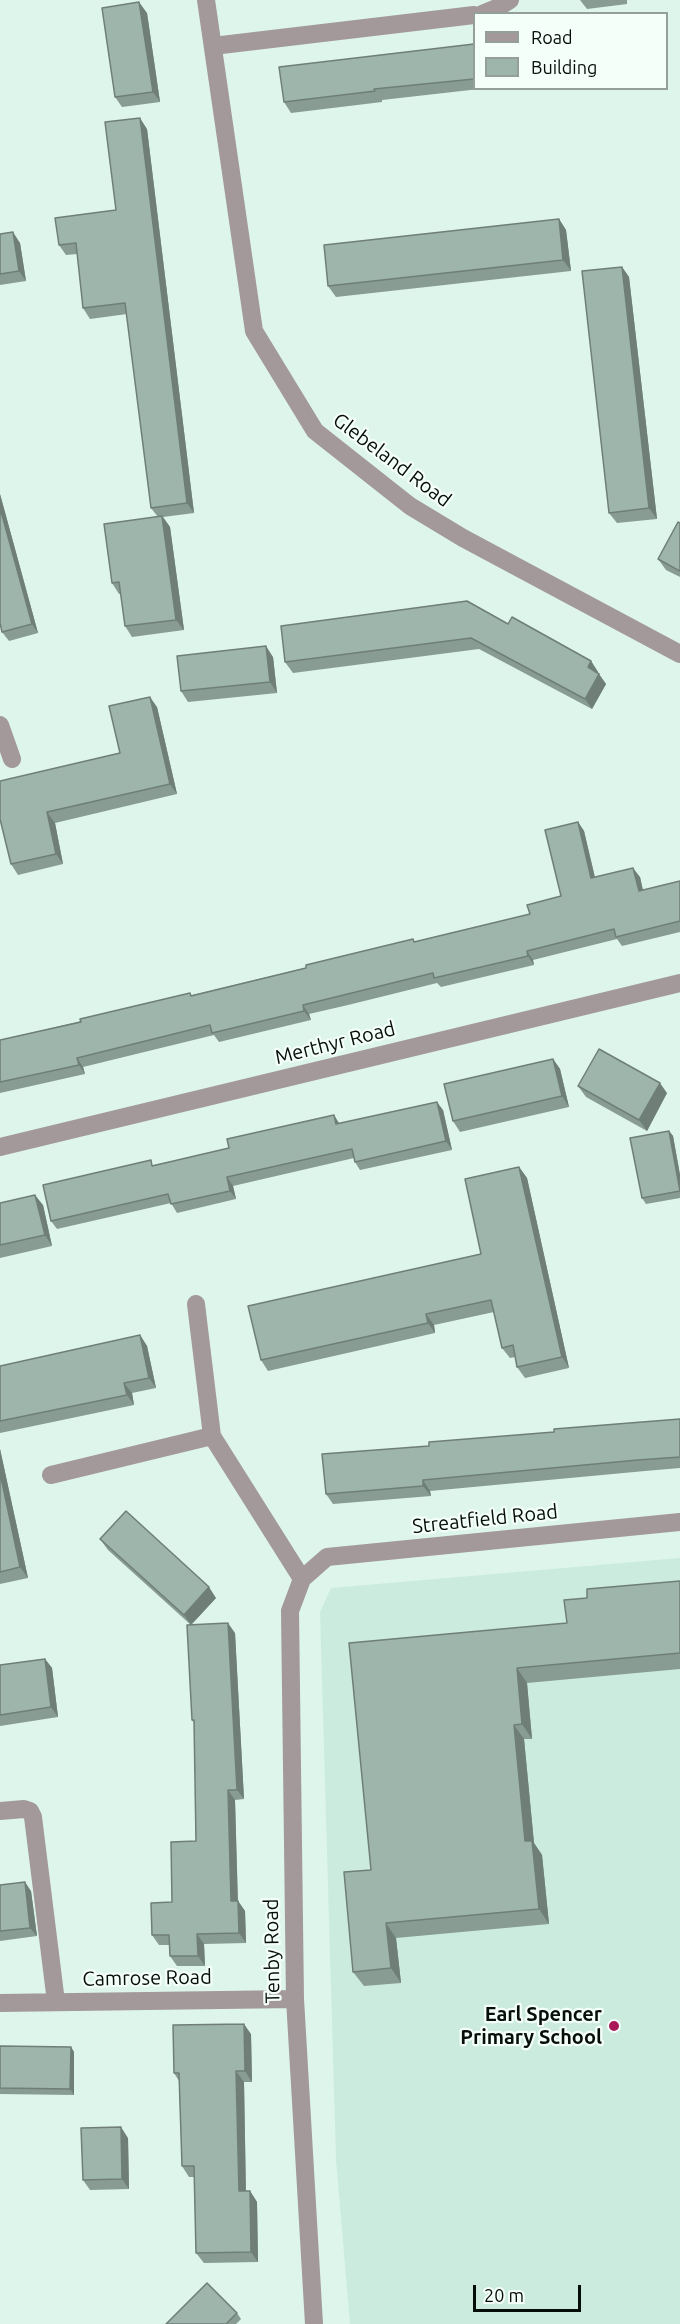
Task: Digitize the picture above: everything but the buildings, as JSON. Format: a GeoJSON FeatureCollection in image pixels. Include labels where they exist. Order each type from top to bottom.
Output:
{"type":"FeatureCollection","features":[{"type":"Feature","properties":{"kind":"street","name":"Glebeland Road"},"geometry":{"type":"LineString","coordinates":[[206,0],[254,331],[315,431],[410,506],[463,538],[680,654]]}},
{"type":"Feature","properties":{"kind":"street"},"geometry":{"type":"LineString","coordinates":[[488,12],[510,0]]}},
{"type":"Feature","properties":{"kind":"street"},"geometry":{"type":"LineString","coordinates":[[213,46],[473,15]]}},
{"type":"Feature","properties":{"kind":"street"},"geometry":{"type":"LineString","coordinates":[[0,725],[12,759]]}},
{"type":"Feature","properties":{"kind":"street","name":"Merthyr Road"},"geometry":{"type":"LineString","coordinates":[[0,1147],[680,983]]}},
{"type":"Feature","properties":{"kind":"street"},"geometry":{"type":"LineString","coordinates":[[196,1304],[212,1436],[302,1579]]}},
{"type":"Feature","properties":{"kind":"street"},"geometry":{"type":"LineString","coordinates":[[51,1475],[212,1436]]}},
{"type":"Feature","properties":{"kind":"street","name":"Streatfield Road"},"geometry":{"type":"LineString","coordinates":[[302,1579],[327,1557],[680,1522]]}},
{"type":"Feature","properties":{"kind":"street","name":"Tenby Road"},"geometry":{"type":"LineString","coordinates":[[302,1579],[290,1611],[295,1999],[314,2324]]}},
{"type":"Feature","properties":{"kind":"street"},"geometry":{"type":"LineString","coordinates":[[0,1811],[24,1809],[30,1811],[33,1817],[56,2002]]}},
{"type":"Feature","properties":{"kind":"street","name":"Camrose Road"},"geometry":{"type":"LineString","coordinates":[[0,2002],[295,1999]]}},
{"type":"Feature","properties":{"kind":"shaded area"},"geometry":{"type":"Polygon","coordinates":[[[680,1558],[680,2324],[350,2324],[336,2159],[320,1612],[331,1588],[680,1558]]]}},
{"type":"Feature","properties":{"kind":"place","name":"Earl Spencer Primary School"},"geometry":{"type":"Point","coordinates":[614,2026]}}]}
